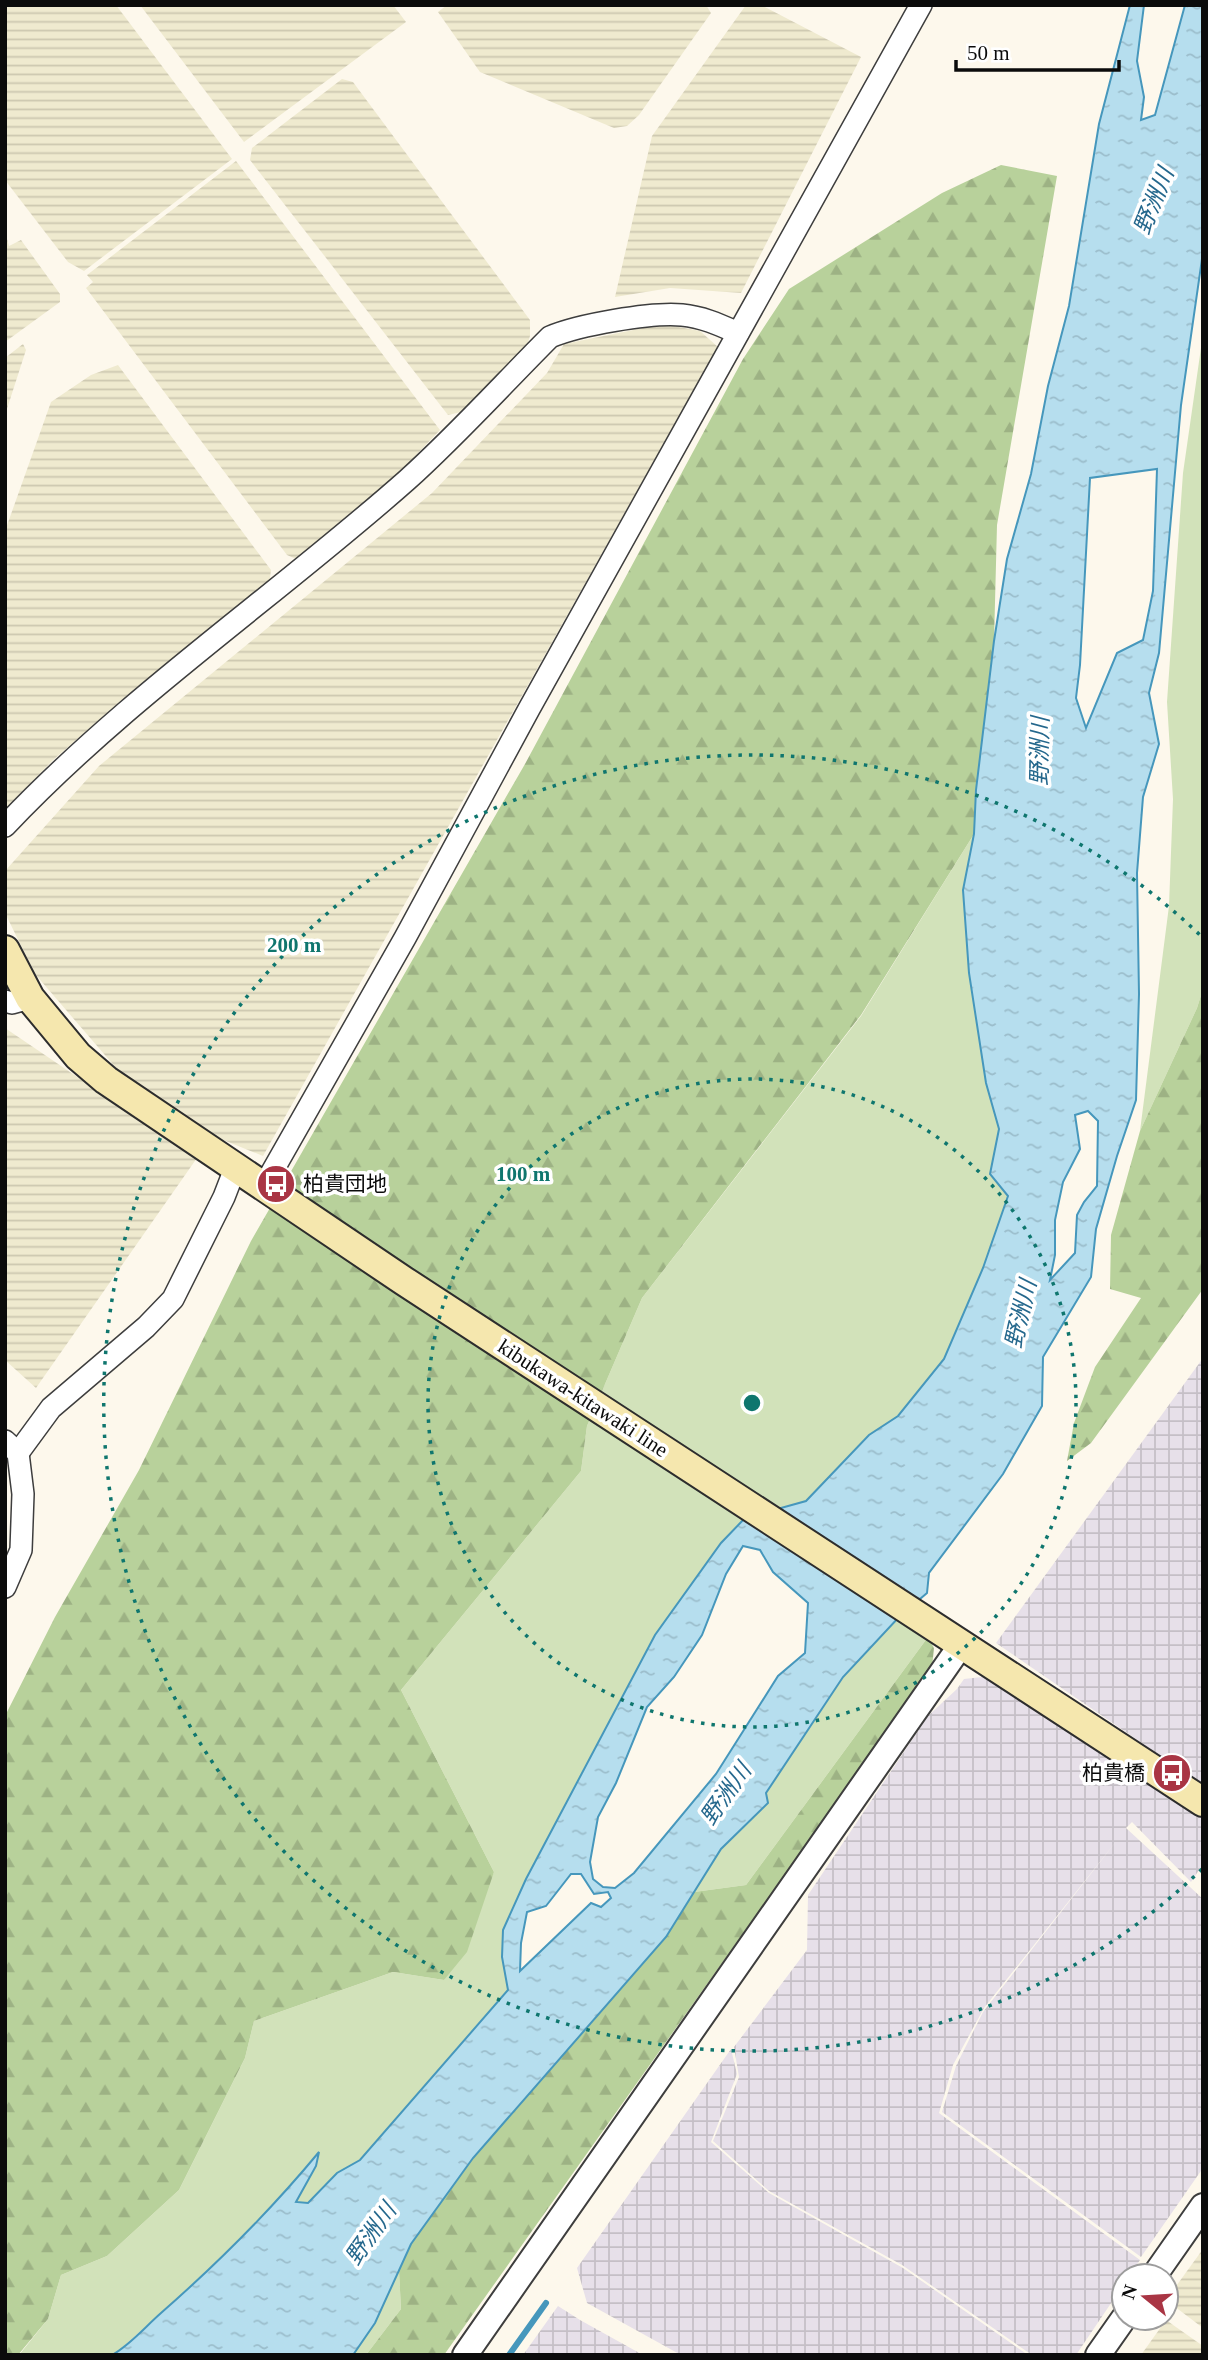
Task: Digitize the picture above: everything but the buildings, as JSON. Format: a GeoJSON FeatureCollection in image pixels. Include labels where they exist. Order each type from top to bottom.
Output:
{"type":"FeatureCollection","features":[{"type":"Feature","properties":{"kind":"main road","name":"kibukawa-kitawaki line"},"geometry":{"type":"LineString","coordinates":[[5,950],[18,1000],[106,1080],[404,1281],[1203,1802]]}},
{"type":"Feature","properties":{"kind":"street"},"geometry":{"type":"LineString","coordinates":[[264,1186],[405,938],[920,5]]}},
{"type":"Feature","properties":{"kind":"street"},"geometry":{"type":"LineString","coordinates":[[5,826],[49,780],[157,686],[409,478],[550,337],[569,329],[648,317],[681,315],[712,321],[738,333]]}},
{"type":"Feature","properties":{"kind":"street"},"geometry":{"type":"LineString","coordinates":[[5,1587],[23,1494],[11,1447],[51,1408],[146,1327],[173,1299],[224,1198],[236,1166]]}},
{"type":"Feature","properties":{"kind":"street"},"geometry":{"type":"LineString","coordinates":[[465,2355],[950,1638]]}},
{"type":"Feature","properties":{"kind":"street"},"geometry":{"type":"LineString","coordinates":[[1164,2262],[1203,2206]]}},
{"type":"Feature","properties":{"kind":"street"},"geometry":{"type":"LineString","coordinates":[[1098,2355],[1114,2332]]}},
{"type":"Feature","properties":{"kind":"shaded area"},"geometry":{"type":"Polygon","coordinates":[[[5,5],[116,5],[232,159],[84,271],[68,262],[5,180],[5,5]]]}},
{"type":"Feature","properties":{"kind":"shaded area"},"geometry":{"type":"Polygon","coordinates":[[[140,5],[393,5],[406,22],[244,142],[140,5]]]}},
{"type":"Feature","properties":{"kind":"shaded area"},"geometry":{"type":"Polygon","coordinates":[[[447,5],[706,5],[711,13],[639,115],[627,126],[614,128],[480,72],[438,12],[447,5]]]}},
{"type":"Feature","properties":{"kind":"shaded area"},"geometry":{"type":"Polygon","coordinates":[[[746,5],[761,5],[861,57],[741,293],[670,288],[615,297],[652,136],[746,5]]]}},
{"type":"Feature","properties":{"kind":"shaded area"},"geometry":{"type":"Polygon","coordinates":[[[342,79],[353,82],[530,320],[530,336],[525,352],[461,412],[448,415],[250,160],[252,148],[342,79]]]}},
{"type":"Feature","properties":{"kind":"shaded area"},"geometry":{"type":"Polygon","coordinates":[[[236,161],[440,430],[395,477],[296,559],[287,555],[86,288],[93,282],[87,275],[236,161]]]}},
{"type":"Feature","properties":{"kind":"shaded area"},"geometry":{"type":"Polygon","coordinates":[[[7,239],[9,246],[21,240],[60,294],[60,302],[5,342],[7,239]]]}},
{"type":"Feature","properties":{"kind":"shaded area"},"geometry":{"type":"Polygon","coordinates":[[[663,324],[700,331],[718,347],[263,1156],[216,1137],[123,1076],[35,974],[5,913],[5,871],[99,766],[432,493],[547,373],[564,344],[663,324]]]}},
{"type":"Feature","properties":{"kind":"shaded area"},"geometry":{"type":"Polygon","coordinates":[[[23,344],[26,350],[5,415],[5,358],[23,344]]]}},
{"type":"Feature","properties":{"kind":"shaded area"},"geometry":{"type":"Polygon","coordinates":[[[118,365],[271,570],[269,586],[138,686],[53,760],[5,810],[5,531],[51,402],[91,375],[118,365]]]}},
{"type":"Feature","properties":{"kind":"shaded area"},"geometry":{"type":"Polygon","coordinates":[[[5,1028],[197,1158],[36,1388],[5,1360],[5,1028]]]}},
{"type":"Feature","properties":{"kind":"shaded area"},"geometry":{"type":"Polygon","coordinates":[[[1203,1358],[1203,1785],[996,1643],[1203,1358]]]}},
{"type":"Feature","properties":{"kind":"shaded area"},"geometry":{"type":"Polygon","coordinates":[[[991,1676],[1203,1815],[1203,1864],[1191,1882],[1132,1822],[1126,1828],[1203,1899],[1203,2168],[1141,2257],[942,2112],[956,2066],[983,2012],[1118,1839],[984,2008],[953,2065],[939,2113],[1140,2260],[1110,2262],[1110,2305],[1076,2355],[1032,2355],[902,2265],[769,2191],[713,2141],[739,2077],[734,2047],[807,1950],[808,1895],[928,1716],[964,1679],[991,1676]]]}},
{"type":"Feature","properties":{"kind":"shaded area"},"geometry":{"type":"Polygon","coordinates":[[[731,2049],[737,2074],[711,2142],[769,2193],[903,2268],[1028,2355],[681,2355],[587,2303],[577,2268],[731,2049]]]}},
{"type":"Feature","properties":{"kind":"shaded area"},"geometry":{"type":"Polygon","coordinates":[[[1203,2249],[1203,2328],[1180,2311],[1180,2281],[1203,2249]]]}},
{"type":"Feature","properties":{"kind":"shaded area"},"geometry":{"type":"Polygon","coordinates":[[[558,2306],[580,2320],[643,2355],[523,2355],[558,2306]]]}},
{"type":"Feature","properties":{"kind":"shaded area"},"geometry":{"type":"Polygon","coordinates":[[[1180,2330],[1203,2346],[1203,2355],[1141,2355],[1157,2332],[1180,2332],[1180,2330]]]}},
{"type":"Feature","properties":{"kind":"green space"},"geometry":{"type":"Polygon","coordinates":[[[1001,165],[1057,176],[997,525],[994,641],[976,790],[974,834],[861,1015],[642,1298],[587,1426],[581,1471],[401,1690],[494,1872],[467,1952],[444,1980],[393,1972],[254,2021],[245,2058],[179,2190],[107,2256],[61,2275],[48,2319],[18,2355],[5,2355],[5,1716],[55,1617],[139,1470],[251,1241],[525,764],[743,359],[789,289],[942,193],[1001,165]]]}},
{"type":"Feature","properties":{"kind":"green space"},"geometry":{"type":"Polygon","coordinates":[[[1203,334],[1203,989],[1197,1008],[1140,1131],[1169,906],[1173,799],[1167,702],[1183,473],[1203,334]]]}},
{"type":"Feature","properties":{"kind":"green space"},"geometry":{"type":"Polygon","coordinates":[[[974,834],[963,890],[969,973],[986,1083],[999,1129],[990,1174],[1008,1196],[983,1268],[944,1359],[898,1416],[869,1435],[806,1501],[745,1518],[721,1543],[655,1635],[502,1957],[508,1990],[360,2160],[337,2173],[308,2204],[295,2202],[316,2166],[318,2154],[246,2232],[116,2353],[19,2355],[48,2319],[61,2275],[107,2256],[179,2190],[245,2058],[254,2021],[393,1972],[444,1980],[494,1872],[401,1690],[581,1471],[587,1426],[642,1298],[861,1016],[974,834]]]}},
{"type":"Feature","properties":{"kind":"green space"},"geometry":{"type":"Polygon","coordinates":[[[1203,989],[1203,1289],[1091,1443],[1067,1461],[1074,1423],[1095,1367],[1141,1298],[1110,1289],[1111,1235],[1140,1131],[1197,1008],[1203,989]]]}},
{"type":"Feature","properties":{"kind":"green space"},"geometry":{"type":"Polygon","coordinates":[[[899,1617],[928,1637],[746,1885],[694,1892],[721,1849],[768,1803],[766,1793],[843,1677],[899,1617]]]}},
{"type":"Feature","properties":{"kind":"green space"},"geometry":{"type":"Polygon","coordinates":[[[928,1637],[934,1648],[932,1667],[444,2355],[366,2355],[401,2309],[399,2271],[411,2244],[473,2158],[666,1937],[694,1892],[746,1885],[928,1637]]]}},
{"type":"Feature","properties":{"kind":"green space"},"geometry":{"type":"Polygon","coordinates":[[[399,2271],[401,2309],[366,2355],[353,2355],[375,2323],[399,2271]]]}},
{"type":"Feature","properties":{"kind":"water","name":"野洲川"},"geometry":{"type":"Polygon","coordinates":[[[1130,5],[1144,5],[1137,61],[1144,97],[1141,120],[1155,115],[1185,5],[1203,5],[1203,252],[1181,405],[1159,653],[1149,693],[1159,744],[1143,797],[1137,873],[1139,994],[1136,1100],[1096,1229],[1091,1277],[1043,1357],[1042,1406],[1003,1474],[929,1573],[927,1593],[899,1617],[843,1677],[766,1793],[768,1803],[721,1849],[666,1937],[473,2158],[411,2244],[375,2323],[353,2355],[112,2355],[131,2341],[223,2255],[282,2195],[319,2152],[316,2166],[296,2202],[308,2203],[337,2173],[360,2160],[508,1990],[502,1957],[503,1930],[526,1879],[655,1635],[721,1543],[745,1518],[806,1501],[869,1435],[898,1416],[944,1359],[983,1268],[1008,1196],[990,1174],[999,1129],[986,1083],[969,973],[963,890],[974,834],[976,790],[1007,559],[1031,474],[1048,386],[1069,306],[1099,124],[1130,5]],[[1157,469],[1090,478],[1076,698],[1086,728],[1117,653],[1143,640],[1153,591],[1157,469]],[[1088,1111],[1075,1115],[1080,1149],[1063,1182],[1055,1220],[1055,1255],[1050,1280],[1075,1253],[1077,1215],[1097,1186],[1098,1121],[1088,1111]],[[743,1546],[726,1574],[702,1635],[674,1677],[647,1707],[616,1783],[598,1817],[590,1862],[593,1879],[603,1887],[615,1888],[634,1873],[716,1774],[778,1676],[805,1653],[808,1603],[773,1572],[760,1550],[743,1546]],[[571,1874],[546,1906],[527,1912],[521,1943],[520,1971],[591,1903],[601,1907],[611,1898],[608,1892],[594,1894],[581,1874],[571,1874]]]}},
{"type":"Feature","properties":{"kind":"waterway"},"geometry":{"type":"LineString","coordinates":[[509,2355],[546,2303]]}},
{"type":"Feature","properties":{"kind":"place","name":"柏貴団地"},"geometry":{"type":"Point","coordinates":[276,1184]}},
{"type":"Feature","properties":{"kind":"place","name":"柏貴橋"},"geometry":{"type":"Point","coordinates":[1172,1773]}}]}
